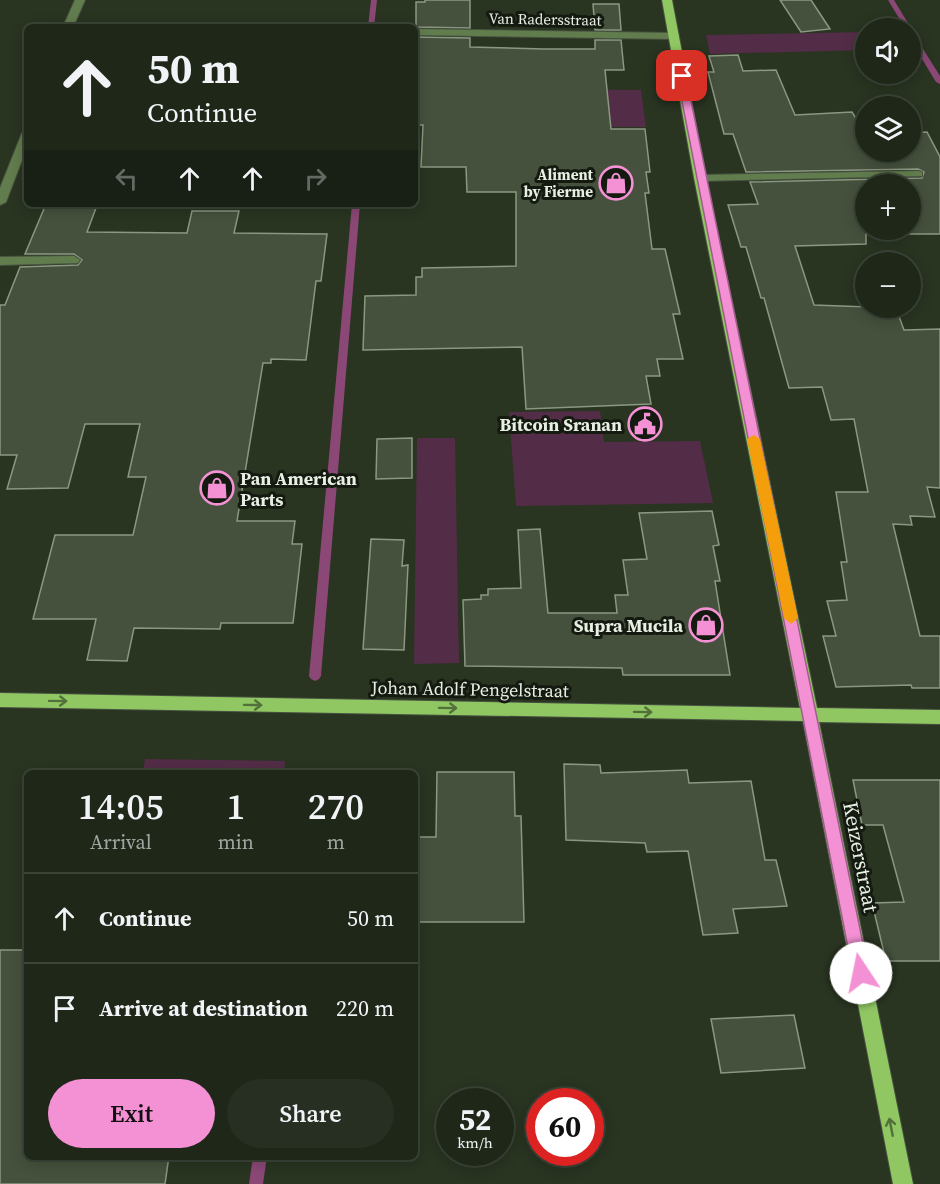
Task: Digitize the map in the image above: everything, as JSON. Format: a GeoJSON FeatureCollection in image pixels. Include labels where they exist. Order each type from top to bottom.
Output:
{"type":"FeatureCollection","features":[{"type":"Feature","properties":{"kind":"main road","name":"Keizerstraat"},"geometry":{"type":"LineString","coordinates":[[667,0],[700,178],[903,1184]]}},
{"type":"Feature","properties":{"kind":"main road","name":"Johan Adolf Pengelstraat"},"geometry":{"type":"LineString","coordinates":[[0,700],[940,717]]}},
{"type":"Feature","properties":{"kind":"street"},"geometry":{"type":"LineString","coordinates":[[69,24],[80,0]]}},
{"type":"Feature","properties":{"kind":"street","name":"Van Radersstraat"},"geometry":{"type":"LineString","coordinates":[[418,32],[674,36]]}},
{"type":"Feature","properties":{"kind":"street"},"geometry":{"type":"LineString","coordinates":[[0,202],[24,141]]}},
{"type":"Feature","properties":{"kind":"street"},"geometry":{"type":"LineString","coordinates":[[700,178],[855,175]]}},
{"type":"Feature","properties":{"kind":"street"},"geometry":{"type":"LineString","coordinates":[[0,261],[74,260]]}},
{"type":"Feature","properties":{"kind":"shaded area"},"geometry":{"type":"Polygon","coordinates":[[[855,32],[855,50],[710,54],[706,35],[855,32]]]}},
{"type":"Feature","properties":{"kind":"shaded area"},"geometry":{"type":"Polygon","coordinates":[[[506,89],[641,90],[646,127],[507,126],[506,89]]]}},
{"type":"Feature","properties":{"kind":"shaded area"},"geometry":{"type":"Polygon","coordinates":[[[600,411],[604,442],[700,441],[713,503],[516,506],[509,412],[600,411]]]}},
{"type":"Feature","properties":{"kind":"shaded area"},"geometry":{"type":"Polygon","coordinates":[[[417,438],[455,438],[459,663],[414,664],[417,438]]]}},
{"type":"Feature","properties":{"kind":"shaded area"},"geometry":{"type":"Polygon","coordinates":[[[145,759],[285,761],[284,770],[143,770],[145,759]]]}},
{"type":"Feature","properties":{"kind":"building"},"geometry":{"type":"Polygon","coordinates":[[[425,0],[470,0],[470,28],[418,27],[416,2],[425,2],[425,0]]]}},
{"type":"Feature","properties":{"kind":"building"},"geometry":{"type":"Polygon","coordinates":[[[780,0],[811,0],[830,29],[801,32],[780,0]]]}},
{"type":"Feature","properties":{"kind":"building"},"geometry":{"type":"Polygon","coordinates":[[[593,4],[619,4],[621,30],[595,30],[593,4]]]}},
{"type":"Feature","properties":{"kind":"building"},"geometry":{"type":"Polygon","coordinates":[[[418,37],[470,38],[470,47],[544,49],[595,49],[595,40],[621,40],[624,70],[605,70],[611,129],[645,129],[650,172],[646,172],[649,193],[645,193],[652,249],[665,249],[680,314],[673,314],[683,359],[657,359],[660,376],[646,376],[651,404],[526,409],[522,347],[363,350],[365,296],[416,295],[416,277],[422,277],[422,268],[516,266],[516,192],[467,192],[466,167],[421,167],[423,125],[418,125],[418,37]]]}},
{"type":"Feature","properties":{"kind":"building"},"geometry":{"type":"Polygon","coordinates":[[[738,55],[743,71],[776,70],[795,115],[852,112],[855,117],[855,162],[921,162],[921,132],[927,132],[940,157],[940,234],[921,234],[921,178],[924,172],[918,169],[746,172],[733,134],[724,134],[708,72],[714,72],[709,56],[738,55]]]}},
{"type":"Feature","properties":{"kind":"building"},"geometry":{"type":"Polygon","coordinates":[[[855,180],[855,240],[866,240],[866,244],[795,246],[814,305],[855,306],[855,318],[900,318],[904,330],[940,329],[940,488],[927,487],[935,517],[910,516],[912,525],[893,524],[920,636],[940,636],[940,688],[912,688],[911,685],[836,687],[823,636],[836,636],[827,601],[847,600],[841,562],[847,562],[836,492],[868,492],[854,419],[831,420],[822,387],[789,388],[764,298],[761,298],[746,247],[741,247],[728,205],[758,204],[750,182],[855,180]]]}},
{"type":"Feature","properties":{"kind":"building"},"geometry":{"type":"Polygon","coordinates":[[[45,207],[96,208],[87,232],[187,233],[192,211],[239,211],[234,233],[327,234],[321,281],[316,281],[306,360],[271,359],[271,363],[263,363],[237,521],[295,521],[292,544],[302,544],[293,623],[221,623],[220,629],[134,628],[127,661],[87,660],[96,619],[33,619],[55,535],[133,535],[146,477],[128,477],[140,424],[85,424],[68,488],[7,489],[17,455],[0,455],[0,305],[5,305],[20,267],[78,265],[82,260],[74,254],[25,254],[45,207]]]}},
{"type":"Feature","properties":{"kind":"building"},"geometry":{"type":"Polygon","coordinates":[[[412,438],[412,478],[376,479],[377,439],[412,438]]]}},
{"type":"Feature","properties":{"kind":"building"},"geometry":{"type":"Polygon","coordinates":[[[712,511],[719,545],[713,546],[720,581],[715,581],[730,675],[623,675],[622,668],[465,666],[463,600],[481,599],[481,595],[488,595],[488,589],[521,588],[518,530],[540,529],[548,613],[617,613],[615,595],[628,595],[623,560],[647,559],[639,513],[712,511]]]}},
{"type":"Feature","properties":{"kind":"building"},"geometry":{"type":"Polygon","coordinates":[[[371,539],[404,540],[402,566],[408,565],[404,650],[363,649],[371,539]]]}},
{"type":"Feature","properties":{"kind":"building"},"geometry":{"type":"Polygon","coordinates":[[[564,764],[600,765],[601,773],[687,770],[689,783],[751,781],[765,860],[776,860],[787,906],[733,909],[738,933],[703,935],[688,851],[647,852],[645,843],[566,840],[564,764]]]}},
{"type":"Feature","properties":{"kind":"building"},"geometry":{"type":"Polygon","coordinates":[[[437,772],[514,772],[515,816],[521,816],[524,922],[418,922],[418,837],[436,837],[437,772]]]}},
{"type":"Feature","properties":{"kind":"building"},"geometry":{"type":"Polygon","coordinates":[[[853,780],[940,780],[940,961],[886,961],[872,903],[904,902],[883,825],[862,825],[853,780]]]}},
{"type":"Feature","properties":{"kind":"building"},"geometry":{"type":"Polygon","coordinates":[[[0,950],[24,950],[24,1160],[168,1160],[165,1184],[0,1184],[0,950]]]}},
{"type":"Feature","properties":{"kind":"building"},"geometry":{"type":"Polygon","coordinates":[[[794,1015],[805,1068],[721,1073],[711,1019],[794,1015]]]}},
{"type":"Feature","properties":{"kind":"waterway"},"geometry":{"type":"LineString","coordinates":[[371,24],[374,0]]}},
{"type":"Feature","properties":{"kind":"waterway"},"geometry":{"type":"LineString","coordinates":[[891,0],[902,18]]}},
{"type":"Feature","properties":{"kind":"waterway"},"geometry":{"type":"LineString","coordinates":[[921,51],[940,82]]}},
{"type":"Feature","properties":{"kind":"waterway"},"geometry":{"type":"LineString","coordinates":[[315,676],[356,207]]}},
{"type":"Feature","properties":{"kind":"waterway"},"geometry":{"type":"LineString","coordinates":[[256,1184],[259,1160]]}},
{"type":"Feature","properties":{"kind":"slow traffic"},"geometry":{"type":"LineString","coordinates":[[754,439],[791,618]]}},
{"type":"Feature","properties":{"kind":"place","name":"Aliment by Fierme"},"geometry":{"type":"Point","coordinates":[616,183]}},
{"type":"Feature","properties":{"kind":"place","name":"Bitcoin Sranan"},"geometry":{"type":"Point","coordinates":[645,424]}},
{"type":"Feature","properties":{"kind":"place","name":"Pan American Parts"},"geometry":{"type":"Point","coordinates":[217,488]}},
{"type":"Feature","properties":{"kind":"place","name":"Supra Mucila"},"geometry":{"type":"Point","coordinates":[706,625]}},
{"type":"Feature","properties":{"kind":"route"},"geometry":{"type":"LineString","coordinates":[[682,76],[700,178],[861,973]]}}]}
